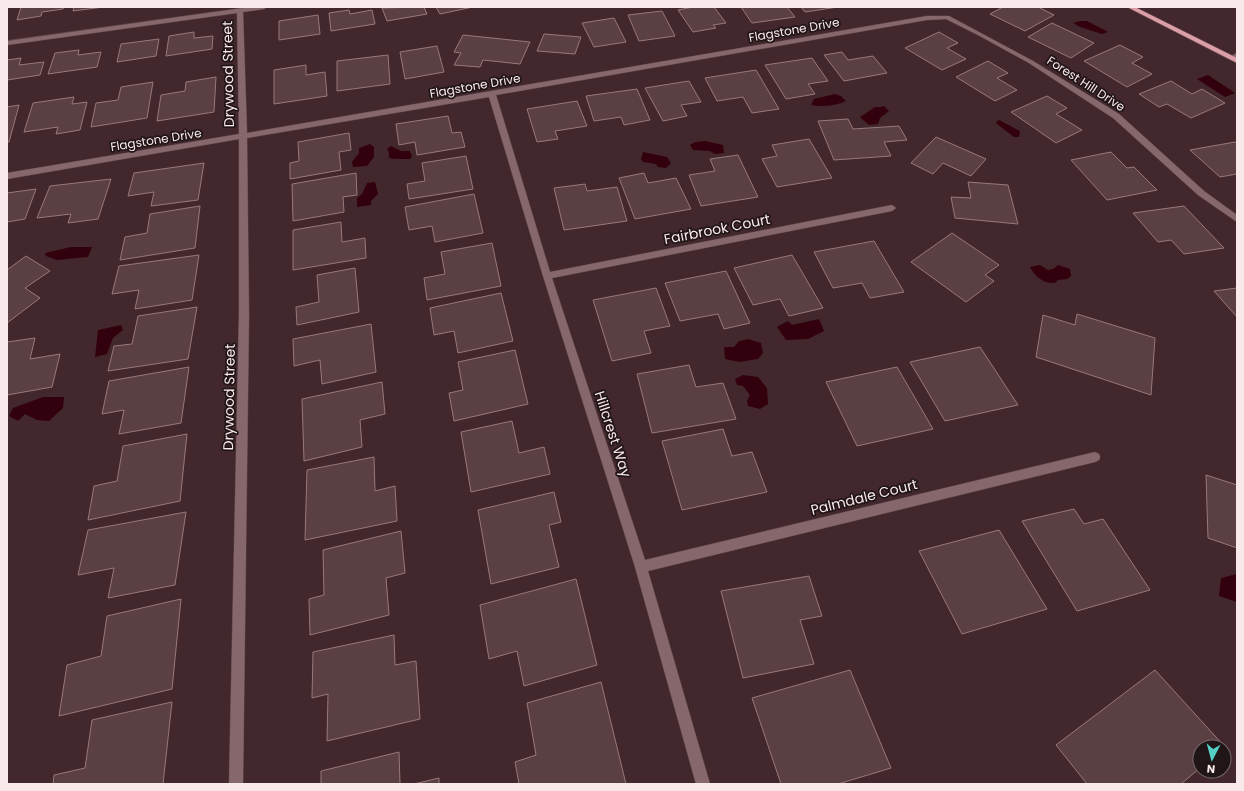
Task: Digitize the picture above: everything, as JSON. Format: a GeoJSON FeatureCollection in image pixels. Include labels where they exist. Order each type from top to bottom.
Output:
{"type":"FeatureCollection","features":[{"type":"Feature","properties":{"kind":"main road"},"geometry":{"type":"LineString","coordinates":[[1130,7],[1235,58]]}},
{"type":"Feature","properties":{"kind":"street"},"geometry":{"type":"LineString","coordinates":[[7,43],[264,7]]}},
{"type":"Feature","properties":{"kind":"street","name":"Drywood Street"},"geometry":{"type":"LineString","coordinates":[[236,784],[244,314],[243,136],[240,10]]}},
{"type":"Feature","properties":{"kind":"street","name":"Flagstone Drive"},"geometry":{"type":"LineString","coordinates":[[7,176],[920,20],[947,17]]}},
{"type":"Feature","properties":{"kind":"street","name":"Forest Hill Drive"},"geometry":{"type":"LineString","coordinates":[[947,17],[1031,62],[1116,116],[1201,193],[1237,219]]}},
{"type":"Feature","properties":{"kind":"street","name":"Hillcrest Way"},"geometry":{"type":"LineString","coordinates":[[492,94],[547,276],[641,567],[703,784]]}},
{"type":"Feature","properties":{"kind":"street","name":"Fairbrook Court"},"geometry":{"type":"LineString","coordinates":[[547,276],[892,208]]}},
{"type":"Feature","properties":{"kind":"street","name":"Palmdale Court"},"geometry":{"type":"LineString","coordinates":[[641,567],[1095,457]]}},
{"type":"Feature","properties":{"kind":"shaded area"},"geometry":{"type":"Polygon","coordinates":[[[1087,21],[1108,32],[1102,34],[1080,27],[1073,23],[1087,21]]]}},
{"type":"Feature","properties":{"kind":"shaded area"},"geometry":{"type":"Polygon","coordinates":[[[1208,75],[1235,93],[1225,97],[1197,79],[1208,75]]]}},
{"type":"Feature","properties":{"kind":"shaded area"},"geometry":{"type":"Polygon","coordinates":[[[835,94],[841,96],[846,101],[829,106],[811,105],[814,99],[835,94]]]}},
{"type":"Feature","properties":{"kind":"shaded area"},"geometry":{"type":"Polygon","coordinates":[[[884,106],[889,111],[880,118],[878,124],[869,125],[860,117],[875,107],[884,106]]]}},
{"type":"Feature","properties":{"kind":"shaded area"},"geometry":{"type":"Polygon","coordinates":[[[999,120],[1020,131],[1019,137],[1014,137],[997,124],[996,122],[999,120]]]}},
{"type":"Feature","properties":{"kind":"shaded area"},"geometry":{"type":"Polygon","coordinates":[[[705,141],[723,145],[724,153],[715,154],[710,151],[693,150],[690,145],[695,142],[705,141]]]}},
{"type":"Feature","properties":{"kind":"shaded area"},"geometry":{"type":"Polygon","coordinates":[[[370,144],[374,147],[374,157],[367,166],[353,167],[352,162],[359,153],[359,148],[370,144]]]}},
{"type":"Feature","properties":{"kind":"shaded area"},"geometry":{"type":"Polygon","coordinates":[[[391,146],[401,151],[410,151],[412,156],[410,159],[389,158],[387,149],[391,146]]]}},
{"type":"Feature","properties":{"kind":"shaded area"},"geometry":{"type":"Polygon","coordinates":[[[643,152],[667,157],[671,163],[666,168],[658,167],[656,164],[643,162],[641,159],[643,152]]]}},
{"type":"Feature","properties":{"kind":"shaded area"},"geometry":{"type":"Polygon","coordinates":[[[375,182],[378,194],[371,201],[371,205],[357,207],[357,198],[362,194],[367,183],[375,182]]]}},
{"type":"Feature","properties":{"kind":"shaded area"},"geometry":{"type":"Polygon","coordinates":[[[71,247],[92,247],[88,257],[57,260],[46,256],[45,253],[71,247]]]}},
{"type":"Feature","properties":{"kind":"shaded area"},"geometry":{"type":"Polygon","coordinates":[[[1040,265],[1048,270],[1053,269],[1058,265],[1070,269],[1071,276],[1067,279],[1058,280],[1055,283],[1044,281],[1034,274],[1030,267],[1040,265]]]}},
{"type":"Feature","properties":{"kind":"shaded area"},"geometry":{"type":"Polygon","coordinates":[[[819,319],[824,331],[808,339],[786,340],[777,327],[788,321],[792,325],[819,319]]]}},
{"type":"Feature","properties":{"kind":"shaded area"},"geometry":{"type":"Polygon","coordinates":[[[121,325],[123,330],[113,338],[107,354],[95,357],[98,330],[121,325]]]}},
{"type":"Feature","properties":{"kind":"shaded area"},"geometry":{"type":"Polygon","coordinates":[[[748,339],[761,343],[763,353],[758,359],[739,362],[725,359],[724,347],[734,347],[739,341],[748,339]]]}},
{"type":"Feature","properties":{"kind":"shaded area"},"geometry":{"type":"Polygon","coordinates":[[[743,375],[758,377],[767,388],[768,404],[760,409],[748,406],[747,401],[750,395],[743,386],[737,385],[735,379],[743,375]]]}},
{"type":"Feature","properties":{"kind":"shaded area"},"geometry":{"type":"Polygon","coordinates":[[[43,397],[64,397],[63,408],[49,421],[37,420],[25,414],[18,421],[9,416],[13,408],[43,397]]]}},
{"type":"Feature","properties":{"kind":"shaded area"},"geometry":{"type":"Polygon","coordinates":[[[1237,574],[1237,602],[1219,596],[1221,578],[1237,574]]]}},
{"type":"Feature","properties":{"kind":"building"},"geometry":{"type":"Polygon","coordinates":[[[21,7],[64,7],[63,9],[42,12],[41,16],[17,20],[21,7]]]}},
{"type":"Feature","properties":{"kind":"building"},"geometry":{"type":"Polygon","coordinates":[[[74,7],[104,7],[73,11],[74,7]]]}},
{"type":"Feature","properties":{"kind":"building"},"geometry":{"type":"Polygon","coordinates":[[[424,7],[427,14],[387,21],[382,8],[424,7]]]}},
{"type":"Feature","properties":{"kind":"building"},"geometry":{"type":"Polygon","coordinates":[[[436,7],[473,7],[440,14],[436,7]]]}},
{"type":"Feature","properties":{"kind":"building"},"geometry":{"type":"Polygon","coordinates":[[[693,7],[714,7],[726,23],[713,25],[716,28],[693,32],[678,10],[693,7]]]}},
{"type":"Feature","properties":{"kind":"building"},"geometry":{"type":"Polygon","coordinates":[[[741,7],[787,7],[795,17],[752,23],[741,7]]]}},
{"type":"Feature","properties":{"kind":"building"},"geometry":{"type":"Polygon","coordinates":[[[801,7],[838,7],[805,12],[801,7]]]}},
{"type":"Feature","properties":{"kind":"building"},"geometry":{"type":"Polygon","coordinates":[[[1003,7],[1038,7],[1054,15],[1025,31],[990,14],[1003,7]]]}},
{"type":"Feature","properties":{"kind":"building"},"geometry":{"type":"Polygon","coordinates":[[[349,10],[350,14],[372,10],[375,24],[331,31],[329,13],[349,10]]]}},
{"type":"Feature","properties":{"kind":"building"},"geometry":{"type":"Polygon","coordinates":[[[662,11],[675,36],[639,41],[628,15],[662,11]]]}},
{"type":"Feature","properties":{"kind":"building"},"geometry":{"type":"Polygon","coordinates":[[[318,15],[320,34],[279,40],[279,21],[318,15]]]}},
{"type":"Feature","properties":{"kind":"building"},"geometry":{"type":"Polygon","coordinates":[[[614,18],[626,42],[594,47],[582,23],[614,18]]]}},
{"type":"Feature","properties":{"kind":"building"},"geometry":{"type":"Polygon","coordinates":[[[1052,23],[1094,43],[1071,58],[1028,37],[1052,23]]]}},
{"type":"Feature","properties":{"kind":"building"},"geometry":{"type":"Polygon","coordinates":[[[194,32],[194,38],[213,36],[212,49],[166,56],[169,36],[194,32]]]}},
{"type":"Feature","properties":{"kind":"building"},"geometry":{"type":"Polygon","coordinates":[[[939,32],[958,43],[947,48],[966,59],[942,70],[905,48],[939,32]]]}},
{"type":"Feature","properties":{"kind":"building"},"geometry":{"type":"Polygon","coordinates":[[[544,34],[581,37],[575,54],[537,51],[544,34]]]}},
{"type":"Feature","properties":{"kind":"building"},"geometry":{"type":"Polygon","coordinates":[[[463,35],[530,42],[520,64],[483,60],[480,67],[454,65],[461,53],[454,52],[463,35]]]}},
{"type":"Feature","properties":{"kind":"building"},"geometry":{"type":"Polygon","coordinates":[[[159,39],[156,56],[117,62],[121,44],[159,39]]]}},
{"type":"Feature","properties":{"kind":"building"},"geometry":{"type":"Polygon","coordinates":[[[1120,45],[1143,57],[1132,63],[1152,74],[1127,87],[1084,61],[1120,45]]]}},
{"type":"Feature","properties":{"kind":"building"},"geometry":{"type":"Polygon","coordinates":[[[437,46],[444,72],[405,79],[400,52],[437,46]]]}},
{"type":"Feature","properties":{"kind":"building"},"geometry":{"type":"Polygon","coordinates":[[[79,50],[78,55],[101,52],[97,67],[48,74],[55,53],[79,50]]]}},
{"type":"Feature","properties":{"kind":"building"},"geometry":{"type":"Polygon","coordinates":[[[842,52],[848,60],[873,56],[887,73],[844,81],[824,55],[842,52]]]}},
{"type":"Feature","properties":{"kind":"building"},"geometry":{"type":"Polygon","coordinates":[[[388,55],[390,84],[337,91],[337,61],[388,55]]]}},
{"type":"Feature","properties":{"kind":"building"},"geometry":{"type":"Polygon","coordinates":[[[21,58],[19,65],[44,62],[40,75],[7,80],[7,60],[21,58]]]}},
{"type":"Feature","properties":{"kind":"building"},"geometry":{"type":"Polygon","coordinates":[[[812,58],[828,81],[808,84],[815,94],[786,99],[765,65],[812,58]]]}},
{"type":"Feature","properties":{"kind":"building"},"geometry":{"type":"Polygon","coordinates":[[[988,61],[1008,73],[997,78],[1017,90],[995,101],[956,77],[988,61]]]}},
{"type":"Feature","properties":{"kind":"building"},"geometry":{"type":"Polygon","coordinates":[[[306,65],[306,75],[325,72],[327,96],[274,104],[274,70],[306,65]]]}},
{"type":"Feature","properties":{"kind":"building"},"geometry":{"type":"Polygon","coordinates":[[[756,70],[779,109],[752,113],[743,97],[717,101],[705,78],[756,70]]]}},
{"type":"Feature","properties":{"kind":"building"},"geometry":{"type":"Polygon","coordinates":[[[216,77],[214,112],[157,121],[161,95],[185,91],[186,82],[216,77]]]}},
{"type":"Feature","properties":{"kind":"building"},"geometry":{"type":"Polygon","coordinates":[[[689,81],[701,102],[681,105],[687,116],[663,121],[645,88],[689,81]]]}},
{"type":"Feature","properties":{"kind":"building"},"geometry":{"type":"Polygon","coordinates":[[[1171,81],[1192,94],[1202,89],[1225,103],[1191,118],[1167,104],[1159,107],[1139,94],[1171,81]]]}},
{"type":"Feature","properties":{"kind":"building"},"geometry":{"type":"Polygon","coordinates":[[[153,82],[147,118],[91,127],[96,103],[118,100],[121,87],[153,82]]]}},
{"type":"Feature","properties":{"kind":"building"},"geometry":{"type":"Polygon","coordinates":[[[637,89],[650,120],[624,125],[621,117],[594,121],[586,96],[637,89]]]}},
{"type":"Feature","properties":{"kind":"building"},"geometry":{"type":"Polygon","coordinates":[[[1047,96],[1067,108],[1056,114],[1082,130],[1056,143],[1011,112],[1047,96]]]}},
{"type":"Feature","properties":{"kind":"building"},"geometry":{"type":"Polygon","coordinates":[[[74,97],[72,104],[87,102],[80,130],[56,134],[58,127],[24,132],[33,103],[74,97]]]}},
{"type":"Feature","properties":{"kind":"building"},"geometry":{"type":"Polygon","coordinates":[[[577,101],[587,126],[555,131],[558,139],[537,142],[527,109],[577,101]]]}},
{"type":"Feature","properties":{"kind":"building"},"geometry":{"type":"Polygon","coordinates":[[[19,105],[9,142],[7,142],[7,107],[19,105]]]}},
{"type":"Feature","properties":{"kind":"building"},"geometry":{"type":"Polygon","coordinates":[[[448,116],[452,133],[461,132],[465,147],[417,155],[415,142],[399,145],[396,124],[448,116]]]}},
{"type":"Feature","properties":{"kind":"building"},"geometry":{"type":"Polygon","coordinates":[[[848,119],[853,129],[899,126],[907,140],[884,142],[891,156],[834,160],[818,121],[848,119]]]}},
{"type":"Feature","properties":{"kind":"building"},"geometry":{"type":"Polygon","coordinates":[[[349,133],[351,150],[339,152],[341,170],[290,179],[290,163],[299,161],[298,142],[349,133]]]}},
{"type":"Feature","properties":{"kind":"building"},"geometry":{"type":"Polygon","coordinates":[[[936,137],[986,159],[971,176],[943,163],[933,174],[911,163],[936,137]]]}},
{"type":"Feature","properties":{"kind":"building"},"geometry":{"type":"Polygon","coordinates":[[[809,139],[832,178],[777,187],[762,159],[777,156],[772,145],[809,139]]]}},
{"type":"Feature","properties":{"kind":"building"},"geometry":{"type":"Polygon","coordinates":[[[1235,142],[1237,144],[1237,174],[1220,177],[1190,150],[1235,142]]]}},
{"type":"Feature","properties":{"kind":"building"},"geometry":{"type":"Polygon","coordinates":[[[1111,152],[1127,168],[1134,167],[1157,190],[1107,200],[1071,160],[1111,152]]]}},
{"type":"Feature","properties":{"kind":"building"},"geometry":{"type":"Polygon","coordinates":[[[738,155],[758,197],[701,206],[689,175],[715,171],[710,159],[738,155]]]}},
{"type":"Feature","properties":{"kind":"building"},"geometry":{"type":"Polygon","coordinates":[[[466,156],[473,189],[409,199],[407,184],[425,181],[422,163],[466,156]]]}},
{"type":"Feature","properties":{"kind":"building"},"geometry":{"type":"Polygon","coordinates":[[[204,163],[198,200],[151,206],[154,192],[128,196],[134,173],[204,163]]]}},
{"type":"Feature","properties":{"kind":"building"},"geometry":{"type":"Polygon","coordinates":[[[356,173],[357,195],[343,197],[344,212],[293,221],[292,184],[356,173]]]}},
{"type":"Feature","properties":{"kind":"building"},"geometry":{"type":"Polygon","coordinates":[[[644,173],[648,183],[676,178],[691,209],[635,219],[619,178],[644,173]]]}},
{"type":"Feature","properties":{"kind":"building"},"geometry":{"type":"Polygon","coordinates":[[[111,179],[98,219],[68,223],[71,214],[37,218],[50,186],[111,179]]]}},
{"type":"Feature","properties":{"kind":"building"},"geometry":{"type":"Polygon","coordinates":[[[968,182],[1008,185],[1018,224],[955,218],[951,197],[971,198],[968,182]]]}},
{"type":"Feature","properties":{"kind":"building"},"geometry":{"type":"Polygon","coordinates":[[[585,184],[587,191],[617,187],[627,221],[564,230],[554,188],[585,184]]]}},
{"type":"Feature","properties":{"kind":"building"},"geometry":{"type":"Polygon","coordinates":[[[36,189],[25,219],[7,222],[7,193],[36,189]]]}},
{"type":"Feature","properties":{"kind":"building"},"geometry":{"type":"Polygon","coordinates":[[[474,194],[483,233],[435,242],[432,226],[409,230],[405,207],[474,194]]]}},
{"type":"Feature","properties":{"kind":"building"},"geometry":{"type":"Polygon","coordinates":[[[200,206],[195,248],[120,260],[125,237],[147,233],[150,214],[200,206]]]}},
{"type":"Feature","properties":{"kind":"building"},"geometry":{"type":"Polygon","coordinates":[[[1184,206],[1224,248],[1184,254],[1171,240],[1158,242],[1133,213],[1184,206]]]}},
{"type":"Feature","properties":{"kind":"building"},"geometry":{"type":"Polygon","coordinates":[[[341,222],[342,242],[365,238],[366,258],[293,270],[293,230],[341,222]]]}},
{"type":"Feature","properties":{"kind":"building"},"geometry":{"type":"Polygon","coordinates":[[[952,233],[999,265],[985,275],[994,281],[966,302],[911,262],[952,233]]]}},
{"type":"Feature","properties":{"kind":"building"},"geometry":{"type":"Polygon","coordinates":[[[874,241],[904,292],[870,298],[862,283],[833,288],[814,252],[874,241]]]}},
{"type":"Feature","properties":{"kind":"building"},"geometry":{"type":"Polygon","coordinates":[[[492,243],[501,286],[427,300],[424,278],[445,274],[441,252],[492,243]]]}},
{"type":"Feature","properties":{"kind":"building"},"geometry":{"type":"Polygon","coordinates":[[[199,255],[192,300],[135,309],[139,290],[112,294],[119,266],[199,255]]]}},
{"type":"Feature","properties":{"kind":"building"},"geometry":{"type":"Polygon","coordinates":[[[792,255],[823,308],[789,316],[780,299],[753,305],[734,268],[792,255]]]}},
{"type":"Feature","properties":{"kind":"building"},"geometry":{"type":"Polygon","coordinates":[[[26,256],[50,271],[25,288],[40,298],[7,323],[7,270],[26,256]]]}},
{"type":"Feature","properties":{"kind":"building"},"geometry":{"type":"Polygon","coordinates":[[[355,268],[359,312],[297,325],[296,307],[319,302],[317,275],[355,268]]]}},
{"type":"Feature","properties":{"kind":"building"},"geometry":{"type":"Polygon","coordinates":[[[726,271],[750,323],[724,329],[718,314],[680,321],[665,283],[726,271]]]}},
{"type":"Feature","properties":{"kind":"building"},"geometry":{"type":"Polygon","coordinates":[[[656,288],[670,326],[644,331],[651,353],[612,361],[593,300],[656,288]]]}},
{"type":"Feature","properties":{"kind":"building"},"geometry":{"type":"Polygon","coordinates":[[[1237,288],[1237,317],[1214,291],[1237,288]]]}},
{"type":"Feature","properties":{"kind":"building"},"geometry":{"type":"Polygon","coordinates":[[[501,293],[513,341],[458,353],[454,331],[434,335],[430,308],[501,293]]]}},
{"type":"Feature","properties":{"kind":"building"},"geometry":{"type":"Polygon","coordinates":[[[197,307],[188,359],[108,371],[114,346],[132,344],[138,316],[197,307]]]}},
{"type":"Feature","properties":{"kind":"building"},"geometry":{"type":"Polygon","coordinates":[[[1077,314],[1155,338],[1151,395],[1036,357],[1043,315],[1075,325],[1077,314]]]}},
{"type":"Feature","properties":{"kind":"building"},"geometry":{"type":"Polygon","coordinates":[[[371,324],[376,372],[322,384],[320,360],[294,366],[293,339],[371,324]]]}},
{"type":"Feature","properties":{"kind":"building"},"geometry":{"type":"Polygon","coordinates":[[[35,338],[30,359],[60,354],[52,387],[7,395],[7,342],[35,338]]]}},
{"type":"Feature","properties":{"kind":"building"},"geometry":{"type":"Polygon","coordinates":[[[980,347],[1018,405],[945,421],[910,362],[980,347]]]}},
{"type":"Feature","properties":{"kind":"building"},"geometry":{"type":"Polygon","coordinates":[[[515,350],[528,404],[454,421],[449,393],[463,390],[458,362],[515,350]]]}},
{"type":"Feature","properties":{"kind":"building"},"geometry":{"type":"Polygon","coordinates":[[[689,365],[696,387],[723,383],[736,419],[652,433],[637,374],[689,365]]]}},
{"type":"Feature","properties":{"kind":"building"},"geometry":{"type":"Polygon","coordinates":[[[189,367],[181,423],[119,434],[124,410],[102,414],[109,381],[189,367]]]}},
{"type":"Feature","properties":{"kind":"building"},"geometry":{"type":"Polygon","coordinates":[[[897,367],[933,429],[857,446],[826,382],[897,367]]]}},
{"type":"Feature","properties":{"kind":"building"},"geometry":{"type":"Polygon","coordinates":[[[382,382],[385,414],[360,420],[362,447],[304,461],[302,399],[382,382]]]}},
{"type":"Feature","properties":{"kind":"building"},"geometry":{"type":"Polygon","coordinates":[[[512,421],[519,453],[544,447],[550,474],[471,492],[461,432],[512,421]]]}},
{"type":"Feature","properties":{"kind":"building"},"geometry":{"type":"Polygon","coordinates":[[[723,429],[732,456],[752,452],[767,492],[682,510],[662,441],[723,429]]]}},
{"type":"Feature","properties":{"kind":"building"},"geometry":{"type":"Polygon","coordinates":[[[187,434],[180,501],[88,520],[94,486],[117,481],[123,446],[187,434]]]}},
{"type":"Feature","properties":{"kind":"building"},"geometry":{"type":"Polygon","coordinates":[[[374,457],[375,491],[395,486],[397,521],[305,540],[307,470],[374,457]]]}},
{"type":"Feature","properties":{"kind":"building"},"geometry":{"type":"Polygon","coordinates":[[[1206,475],[1237,485],[1237,548],[1208,538],[1206,475]]]}},
{"type":"Feature","properties":{"kind":"building"},"geometry":{"type":"Polygon","coordinates":[[[554,492],[561,522],[549,525],[559,567],[491,584],[478,510],[554,492]]]}},
{"type":"Feature","properties":{"kind":"building"},"geometry":{"type":"Polygon","coordinates":[[[1074,509],[1084,524],[1103,519],[1150,590],[1077,611],[1022,521],[1074,509]]]}},
{"type":"Feature","properties":{"kind":"building"},"geometry":{"type":"Polygon","coordinates":[[[186,512],[175,585],[108,598],[114,568],[78,575],[88,530],[186,512]]]}},
{"type":"Feature","properties":{"kind":"building"},"geometry":{"type":"Polygon","coordinates":[[[999,530],[1047,609],[962,634],[919,551],[999,530]]]}},
{"type":"Feature","properties":{"kind":"building"},"geometry":{"type":"Polygon","coordinates":[[[401,531],[405,573],[386,578],[389,615],[310,635],[309,599],[324,595],[323,550],[401,531]]]}},
{"type":"Feature","properties":{"kind":"building"},"geometry":{"type":"Polygon","coordinates":[[[809,576],[822,616],[800,620],[814,664],[743,678],[721,591],[809,576]]]}},
{"type":"Feature","properties":{"kind":"building"},"geometry":{"type":"Polygon","coordinates":[[[576,579],[597,665],[524,686],[517,651],[489,659],[480,605],[576,579]]]}},
{"type":"Feature","properties":{"kind":"building"},"geometry":{"type":"Polygon","coordinates":[[[181,599],[172,689],[59,716],[67,665],[101,656],[107,616],[181,599]]]}},
{"type":"Feature","properties":{"kind":"building"},"geometry":{"type":"Polygon","coordinates":[[[394,635],[395,665],[416,661],[420,719],[327,741],[328,694],[312,698],[313,652],[394,635]]]}},
{"type":"Feature","properties":{"kind":"building"},"geometry":{"type":"Polygon","coordinates":[[[850,670],[891,768],[838,784],[781,784],[752,698],[850,670]]]}},
{"type":"Feature","properties":{"kind":"building"},"geometry":{"type":"Polygon","coordinates":[[[1155,670],[1218,739],[1192,739],[1192,775],[1181,784],[1087,784],[1056,745],[1155,670]]]}},
{"type":"Feature","properties":{"kind":"building"},"geometry":{"type":"Polygon","coordinates":[[[601,682],[626,784],[519,784],[515,762],[536,755],[527,703],[601,682]]]}},
{"type":"Feature","properties":{"kind":"building"},"geometry":{"type":"Polygon","coordinates":[[[172,702],[163,784],[53,784],[54,775],[85,768],[92,720],[172,702]]]}},
{"type":"Feature","properties":{"kind":"building"},"geometry":{"type":"Polygon","coordinates":[[[399,752],[400,784],[321,784],[321,771],[399,752]]]}},
{"type":"Feature","properties":{"kind":"building"},"geometry":{"type":"Polygon","coordinates":[[[439,778],[439,784],[414,784],[439,778]]]}}]}
